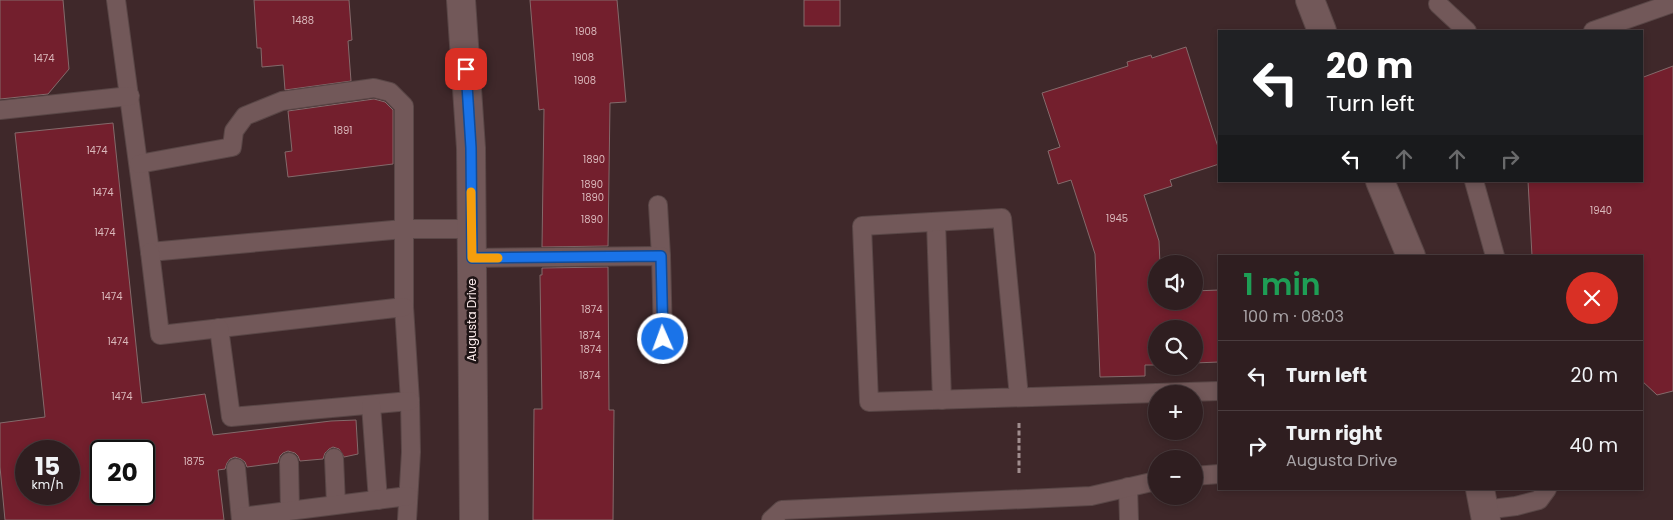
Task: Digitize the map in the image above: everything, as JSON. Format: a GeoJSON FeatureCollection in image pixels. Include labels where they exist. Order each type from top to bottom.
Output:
{"type":"FeatureCollection","features":[{"type":"Feature","properties":{"kind":"street","name":"Augusta Drive"},"geometry":{"type":"LineString","coordinates":[[461,0],[471,148],[474,520]]}},
{"type":"Feature","properties":{"kind":"street"},"geometry":{"type":"LineString","coordinates":[[1310,0],[1322,30]]}},
{"type":"Feature","properties":{"kind":"street"},"geometry":{"type":"LineString","coordinates":[[1380,182],[1411,255]]}},
{"type":"Feature","properties":{"kind":"lane"},"geometry":{"type":"LineString","coordinates":[[116,0],[160,335],[404,307]]}},
{"type":"Feature","properties":{"kind":"lane"},"geometry":{"type":"LineString","coordinates":[[1597,30],[1673,3]]}},
{"type":"Feature","properties":{"kind":"lane"},"geometry":{"type":"LineString","coordinates":[[1438,4],[1466,30]]}},
{"type":"Feature","properties":{"kind":"lane"},"geometry":{"type":"LineString","coordinates":[[139,164],[232,147],[234,131],[245,116],[282,101],[374,88],[390,92],[404,106],[404,307],[411,452],[407,520]]}},
{"type":"Feature","properties":{"kind":"lane"},"geometry":{"type":"LineString","coordinates":[[0,110],[130,96]]}},
{"type":"Feature","properties":{"kind":"lane"},"geometry":{"type":"LineString","coordinates":[[1474,182],[1495,255]]}},
{"type":"Feature","properties":{"kind":"lane"},"geometry":{"type":"LineString","coordinates":[[658,205],[663,339]]}},
{"type":"Feature","properties":{"kind":"lane"},"geometry":{"type":"LineString","coordinates":[[1019,397],[1002,218],[862,226],[868,402],[1218,391]]}},
{"type":"Feature","properties":{"kind":"lane"},"geometry":{"type":"LineString","coordinates":[[936,222],[942,400]]}},
{"type":"Feature","properties":{"kind":"lane"},"geometry":{"type":"LineString","coordinates":[[150,252],[404,229],[472,229]]}},
{"type":"Feature","properties":{"kind":"lane"},"geometry":{"type":"LineString","coordinates":[[472,258],[661,256]]}},
{"type":"Feature","properties":{"kind":"lane"},"geometry":{"type":"LineString","coordinates":[[219,328],[232,425],[286,420],[330,414],[372,404],[410,401]]}},
{"type":"Feature","properties":{"kind":"lane"},"geometry":{"type":"LineString","coordinates":[[372,404],[378,500]]}},
{"type":"Feature","properties":{"kind":"lane"},"geometry":{"type":"LineString","coordinates":[[334,458],[336,504]]}},
{"type":"Feature","properties":{"kind":"lane"},"geometry":{"type":"LineString","coordinates":[[289,462],[290,510]]}},
{"type":"Feature","properties":{"kind":"lane"},"geometry":{"type":"LineString","coordinates":[[236,468],[241,519],[290,510],[408,496]]}},
{"type":"Feature","properties":{"kind":"lane"},"geometry":{"type":"LineString","coordinates":[[1203,475],[1218,474]]}},
{"type":"Feature","properties":{"kind":"lane"},"geometry":{"type":"LineString","coordinates":[[770,520],[782,510],[1091,496],[1148,483]]}},
{"type":"Feature","properties":{"kind":"lane"},"geometry":{"type":"LineString","coordinates":[[1128,487],[1129,520]]}},
{"type":"Feature","properties":{"kind":"lane"},"geometry":{"type":"LineString","coordinates":[[1484,506],[1516,506],[1539,500],[1547,490]]}},
{"type":"Feature","properties":{"kind":"path"},"geometry":{"type":"LineString","coordinates":[[1019,397],[1019,499]]}},
{"type":"Feature","properties":{"kind":"building"},"geometry":{"type":"Polygon","coordinates":[[[0,0],[63,0],[69,69],[48,94],[0,99],[0,0]]]}},
{"type":"Feature","properties":{"kind":"building"},"geometry":{"type":"Polygon","coordinates":[[[254,0],[349,0],[352,40],[348,41],[351,81],[285,90],[283,65],[262,67],[261,48],[257,48],[254,0]]]}},
{"type":"Feature","properties":{"kind":"building"},"geometry":{"type":"Polygon","coordinates":[[[530,0],[617,0],[626,102],[610,103],[608,246],[542,247],[544,109],[539,110],[530,0]]]}},
{"type":"Feature","properties":{"kind":"building"},"geometry":{"type":"Polygon","coordinates":[[[804,0],[840,0],[840,26],[804,26],[804,0]]]}},
{"type":"Feature","properties":{"kind":"building"},"geometry":{"type":"Polygon","coordinates":[[[1186,47],[1218,147],[1218,164],[1170,180],[1172,186],[1144,195],[1159,241],[1160,255],[1148,255],[1148,310],[1203,310],[1203,291],[1218,290],[1218,362],[1203,363],[1203,320],[1148,320],[1148,365],[1145,365],[1145,376],[1100,377],[1095,254],[1071,180],[1058,184],[1048,151],[1060,147],[1042,93],[1128,66],[1127,62],[1151,55],[1152,58],[1186,47]]]}},
{"type":"Feature","properties":{"kind":"building"},"geometry":{"type":"Polygon","coordinates":[[[1673,66],[1673,391],[1657,395],[1643,382],[1643,255],[1532,255],[1528,182],[1643,182],[1643,77],[1673,66]]]}},
{"type":"Feature","properties":{"kind":"building"},"geometry":{"type":"Polygon","coordinates":[[[374,99],[385,102],[393,110],[393,164],[288,177],[285,152],[292,151],[288,111],[374,99]]]}},
{"type":"Feature","properties":{"kind":"building"},"geometry":{"type":"Polygon","coordinates":[[[113,123],[142,403],[205,394],[213,435],[331,421],[356,420],[358,454],[344,457],[339,449],[333,447],[325,453],[323,459],[300,461],[295,453],[288,451],[280,456],[278,463],[247,467],[241,459],[235,457],[230,459],[225,469],[218,470],[224,520],[5,520],[0,467],[0,423],[45,417],[15,133],[113,123]]]}},
{"type":"Feature","properties":{"kind":"building"},"geometry":{"type":"Polygon","coordinates":[[[608,267],[609,410],[614,410],[613,520],[533,520],[534,409],[542,409],[540,275],[542,275],[542,268],[608,267]]]}},
{"type":"Feature","properties":{"kind":"slow traffic"},"geometry":{"type":"LineString","coordinates":[[471,192],[472,258],[498,258]]}},
{"type":"Feature","properties":{"kind":"route"},"geometry":{"type":"LineString","coordinates":[[466,69],[471,148],[472,258],[661,256],[663,339]]}}]}
